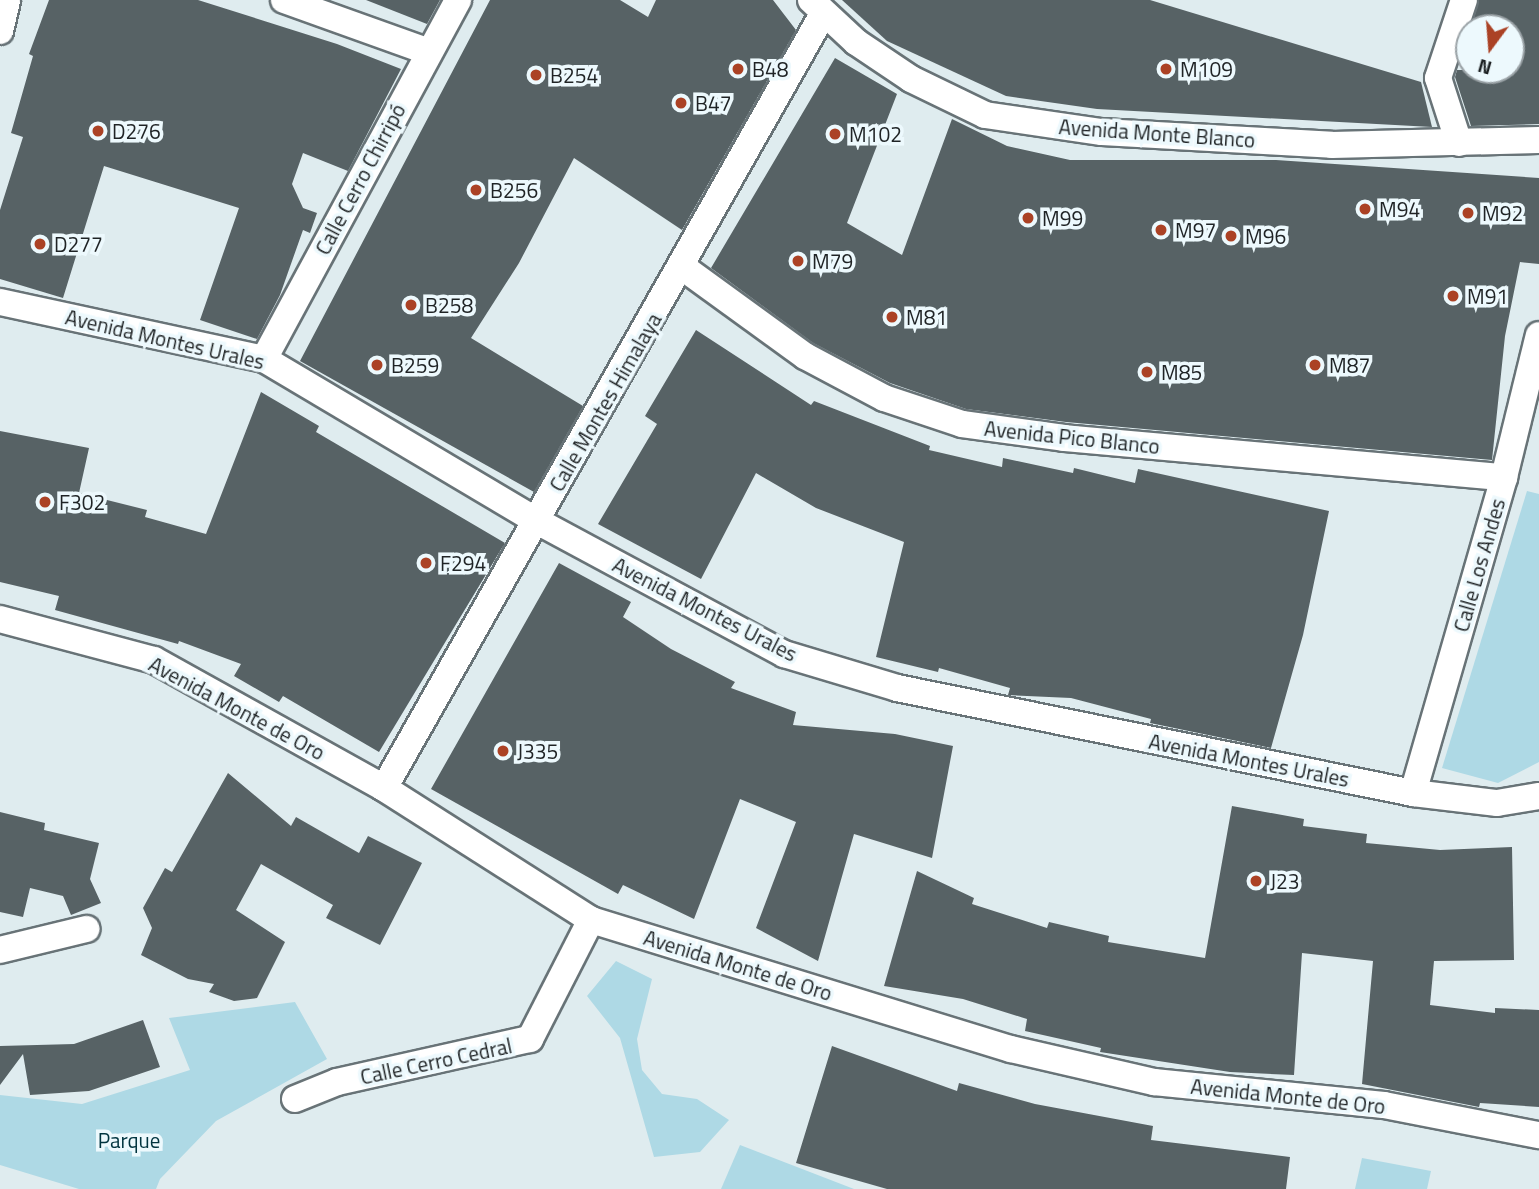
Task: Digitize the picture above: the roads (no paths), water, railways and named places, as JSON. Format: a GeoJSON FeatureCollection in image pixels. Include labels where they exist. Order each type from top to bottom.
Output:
{"type":"FeatureCollection","features":[{"type":"Feature","properties":{"kind":"street"},"geometry":{"type":"LineString","coordinates":[[0,31],[7,0]]}},
{"type":"Feature","properties":{"kind":"street"},"geometry":{"type":"LineString","coordinates":[[284,0],[429,52]]}},
{"type":"Feature","properties":{"kind":"street","name":"Calle Cerro Chirripó"},"geometry":{"type":"LineString","coordinates":[[264,359],[458,0]]}},
{"type":"Feature","properties":{"kind":"street"},"geometry":{"type":"LineString","coordinates":[[1459,143],[1438,78],[1464,0]]}},
{"type":"Feature","properties":{"kind":"street","name":"Avenida Monte Blanco"},"geometry":{"type":"LineString","coordinates":[[817,7],[911,79],[985,115],[1116,133],[1332,145],[1539,140]]}},
{"type":"Feature","properties":{"kind":"street","name":"Calle Montes Himalaya"},"geometry":{"type":"LineString","coordinates":[[384,788],[681,266],[817,7]]}},
{"type":"Feature","properties":{"kind":"street","name":"Avenida Pico Blanco"},"geometry":{"type":"LineString","coordinates":[[681,266],[804,356],[884,398],[962,424],[1064,438],[1504,477]]}},
{"type":"Feature","properties":{"kind":"street","name":"Avenida Montes Urales"},"geometry":{"type":"LineString","coordinates":[[0,302],[264,359],[537,521],[785,654],[897,688],[1413,793],[1497,803],[1539,796]]}},
{"type":"Feature","properties":{"kind":"street","name":"Calle Los Andes"},"geometry":{"type":"LineString","coordinates":[[1413,793],[1504,477],[1539,335]]}},
{"type":"Feature","properties":{"kind":"street","name":"Avenida Monte de Oro"},"geometry":{"type":"LineString","coordinates":[[0,619],[154,660],[384,788],[591,920],[1011,1049],[1154,1082],[1384,1105],[1539,1135]]}},
{"type":"Feature","properties":{"kind":"street","name":"Calle Cerro Cedral"},"geometry":{"type":"LineString","coordinates":[[295,1099],[337,1082],[530,1039],[591,920]]}},
{"type":"Feature","properties":{"kind":"street"},"geometry":{"type":"LineString","coordinates":[[0,950],[86,929]]}},
{"type":"Feature","properties":{"kind":"place","name":"B48"},"geometry":{"type":"Point","coordinates":[738,69]}},
{"type":"Feature","properties":{"kind":"place","name":"M109"},"geometry":{"type":"Point","coordinates":[1166,69]}},
{"type":"Feature","properties":{"kind":"place","name":"B254"},"geometry":{"type":"Point","coordinates":[536,75]}},
{"type":"Feature","properties":{"kind":"place","name":"B47"},"geometry":{"type":"Point","coordinates":[681,103]}},
{"type":"Feature","properties":{"kind":"place","name":"D276"},"geometry":{"type":"Point","coordinates":[98,131]}},
{"type":"Feature","properties":{"kind":"place","name":"M102"},"geometry":{"type":"Point","coordinates":[835,134]}},
{"type":"Feature","properties":{"kind":"place","name":"B256"},"geometry":{"type":"Point","coordinates":[476,190]}},
{"type":"Feature","properties":{"kind":"place","name":"M94"},"geometry":{"type":"Point","coordinates":[1365,209]}},
{"type":"Feature","properties":{"kind":"place","name":"M92"},"geometry":{"type":"Point","coordinates":[1468,213]}},
{"type":"Feature","properties":{"kind":"place","name":"M99"},"geometry":{"type":"Point","coordinates":[1028,218]}},
{"type":"Feature","properties":{"kind":"place","name":"M97"},"geometry":{"type":"Point","coordinates":[1161,230]}},
{"type":"Feature","properties":{"kind":"place","name":"M96"},"geometry":{"type":"Point","coordinates":[1231,236]}},
{"type":"Feature","properties":{"kind":"place","name":"D277"},"geometry":{"type":"Point","coordinates":[40,244]}},
{"type":"Feature","properties":{"kind":"place","name":"M79"},"geometry":{"type":"Point","coordinates":[798,261]}},
{"type":"Feature","properties":{"kind":"place","name":"M91"},"geometry":{"type":"Point","coordinates":[1453,296]}},
{"type":"Feature","properties":{"kind":"place","name":"B258"},"geometry":{"type":"Point","coordinates":[411,305]}},
{"type":"Feature","properties":{"kind":"place","name":"M81"},"geometry":{"type":"Point","coordinates":[892,317]}},
{"type":"Feature","properties":{"kind":"place","name":"B259"},"geometry":{"type":"Point","coordinates":[377,365]}},
{"type":"Feature","properties":{"kind":"place","name":"M87"},"geometry":{"type":"Point","coordinates":[1315,365]}},
{"type":"Feature","properties":{"kind":"place","name":"M85"},"geometry":{"type":"Point","coordinates":[1147,372]}},
{"type":"Feature","properties":{"kind":"place","name":"F302"},"geometry":{"type":"Point","coordinates":[45,502]}},
{"type":"Feature","properties":{"kind":"place","name":"F294"},"geometry":{"type":"Point","coordinates":[426,563]}},
{"type":"Feature","properties":{"kind":"place","name":"J335"},"geometry":{"type":"Point","coordinates":[503,751]}},
{"type":"Feature","properties":{"kind":"place","name":"J23"},"geometry":{"type":"Point","coordinates":[1256,881]}},
{"type":"Feature","properties":{"kind":"park label","name":"Parque"},"geometry":{"type":"Point","coordinates":[129,1140]}}]}
